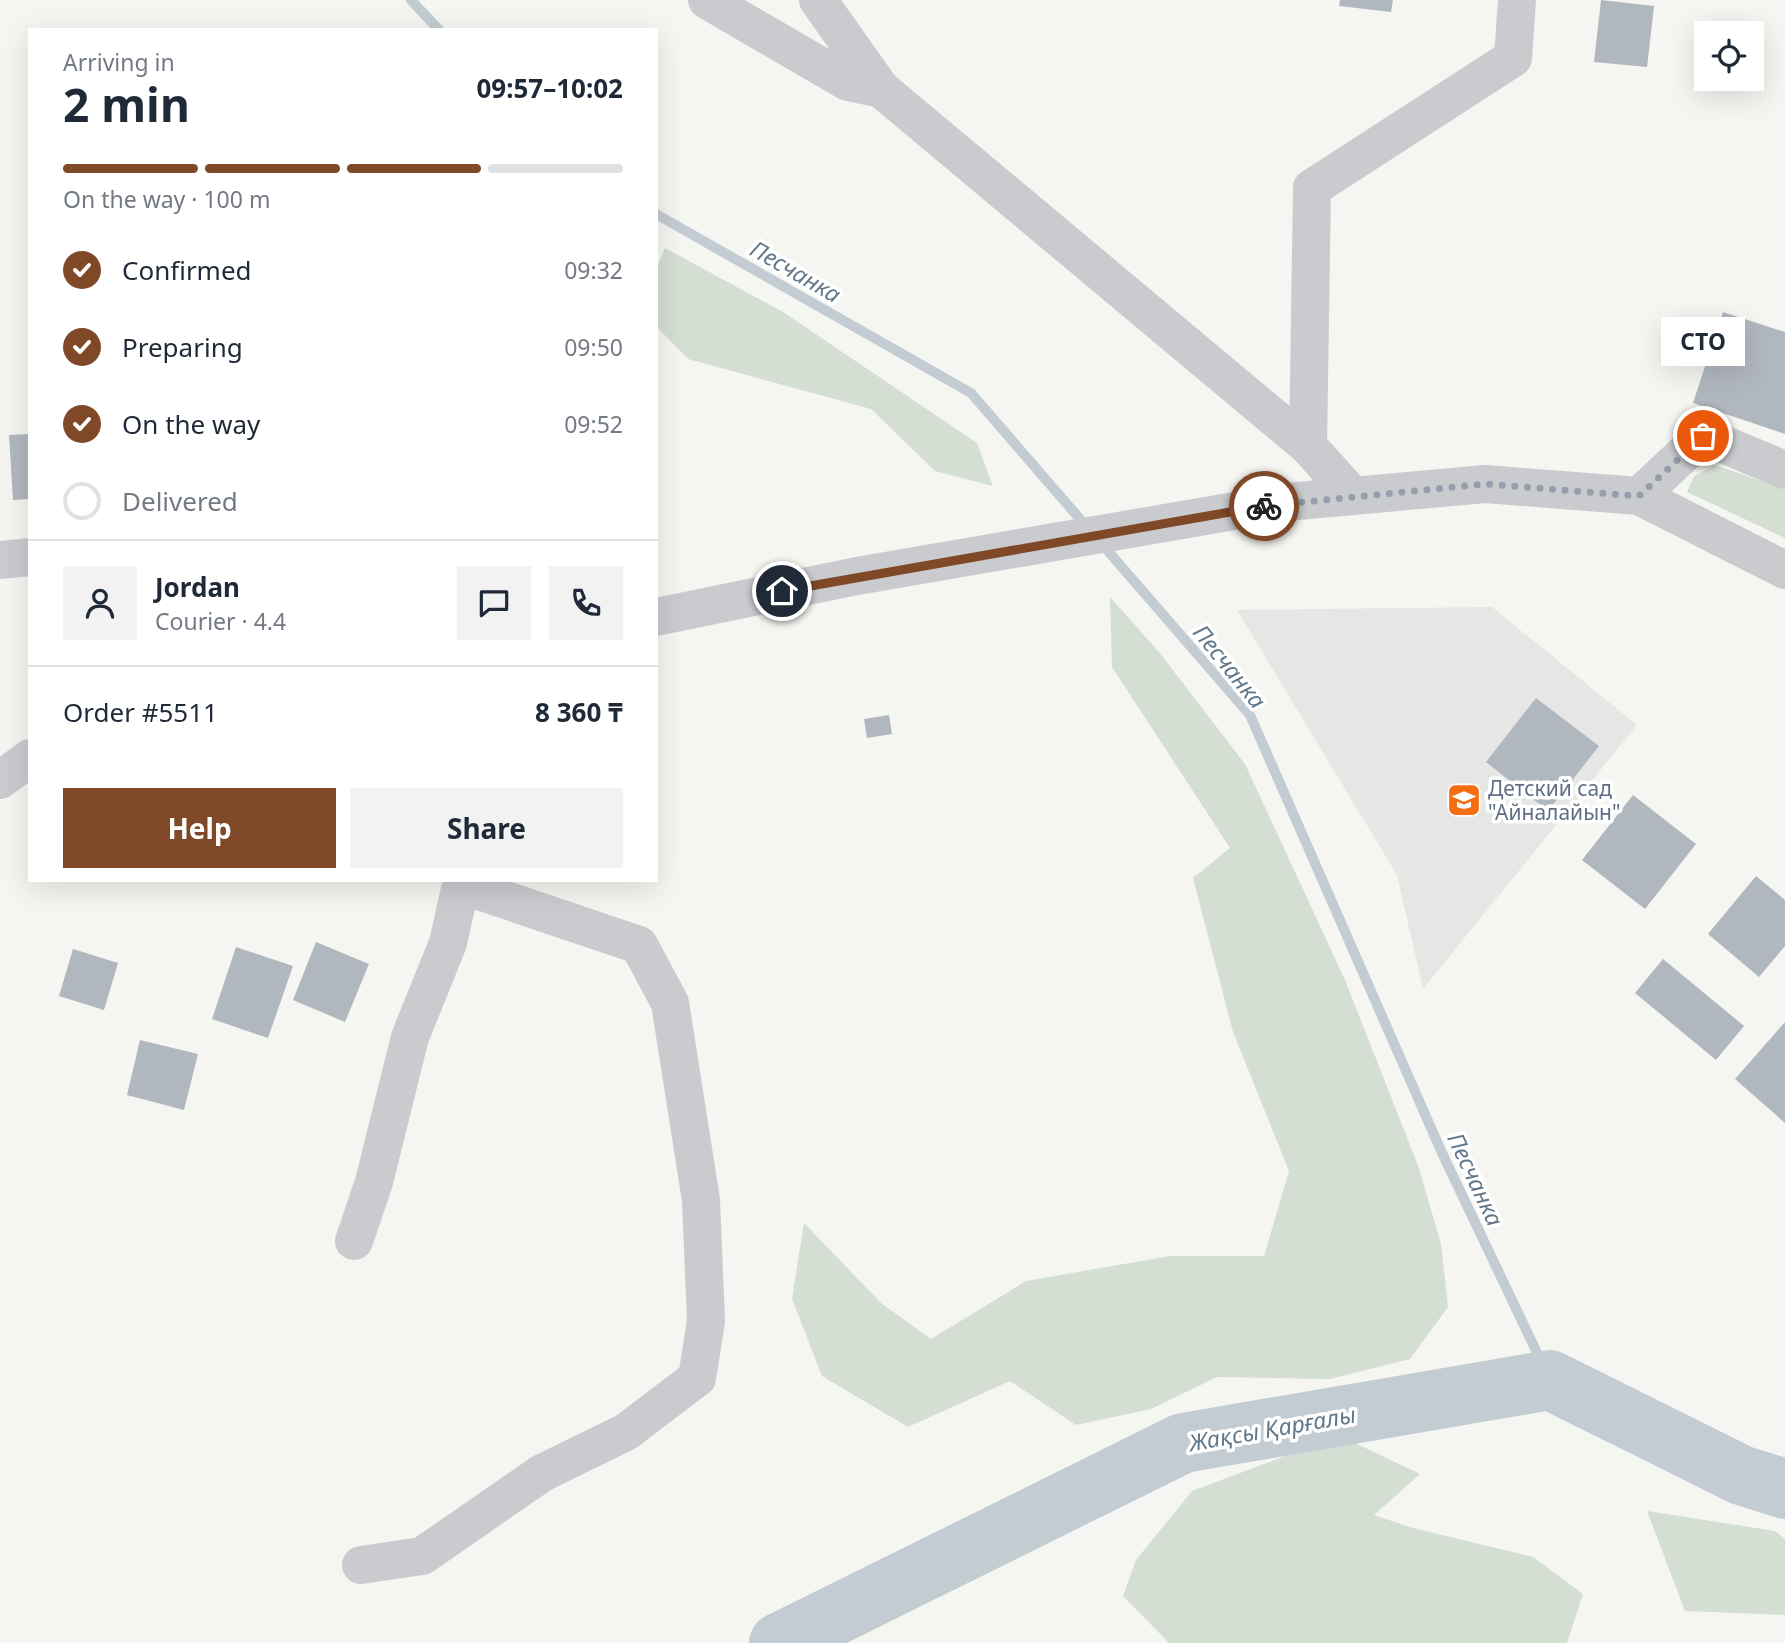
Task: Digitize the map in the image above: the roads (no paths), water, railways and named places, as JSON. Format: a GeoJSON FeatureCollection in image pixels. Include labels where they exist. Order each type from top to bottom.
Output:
{"type":"FeatureCollection","features":[{"type":"Feature","properties":{"kind":"street"},"geometry":{"type":"LineString","coordinates":[[707,0],[848,82],[881,89]]}},
{"type":"Feature","properties":{"kind":"street"},"geometry":{"type":"LineString","coordinates":[[818,0],[881,89],[1308,446],[1353,496]]}},
{"type":"Feature","properties":{"kind":"street"},"geometry":{"type":"LineString","coordinates":[[1308,446],[1312,188],[1513,58],[1517,0]]}},
{"type":"Feature","properties":{"kind":"street"},"geometry":{"type":"LineString","coordinates":[[1639,496],[1703,436],[1785,470]]}},
{"type":"Feature","properties":{"kind":"street"},"geometry":{"type":"LineString","coordinates":[[658,617],[857,576],[1287,502],[1485,484],[1639,496],[1785,570]]}},
{"type":"Feature","properties":{"kind":"street"},"geometry":{"type":"LineString","coordinates":[[0,560],[28,557]]}},
{"type":"Feature","properties":{"kind":"street"},"geometry":{"type":"LineString","coordinates":[[0,743],[28,739]]}},
{"type":"Feature","properties":{"kind":"street"},"geometry":{"type":"LineString","coordinates":[[0,780],[28,759]]}},
{"type":"Feature","properties":{"kind":"street"},"geometry":{"type":"LineString","coordinates":[[354,1241],[374,1182],[410,1037],[448,943],[462,883],[639,945],[670,1003],[701,1200],[706,1321],[697,1378],[626,1432],[542,1473],[422,1556],[361,1565]]}},
{"type":"Feature","properties":{"kind":"waterway","name":"Песчанка"},"geometry":{"type":"LineString","coordinates":[[411,0],[437,28]]}},
{"type":"Feature","properties":{"kind":"waterway","name":"Песчанка"},"geometry":{"type":"LineString","coordinates":[[658,215],[971,393],[1086,526]]}},
{"type":"Feature","properties":{"kind":"waterway","name":"Песчанка"},"geometry":{"type":"LineString","coordinates":[[1101,543],[1250,715],[1442,1153],[1550,1380]]}},
{"type":"Feature","properties":{"kind":"waterway","name":"Жақсы Қарғалы"},"geometry":{"type":"LineString","coordinates":[[779,1643],[1183,1443],[1550,1380],[1741,1475],[1785,1489]]}},
{"type":"Feature","properties":{"kind":"place","name":"СТО"},"geometry":{"type":"Point","coordinates":[1703,436]}},
{"type":"Feature","properties":{"kind":"place","name":"Детский сад \"Айналайын\""},"geometry":{"type":"Point","coordinates":[1464,800]}}]}
